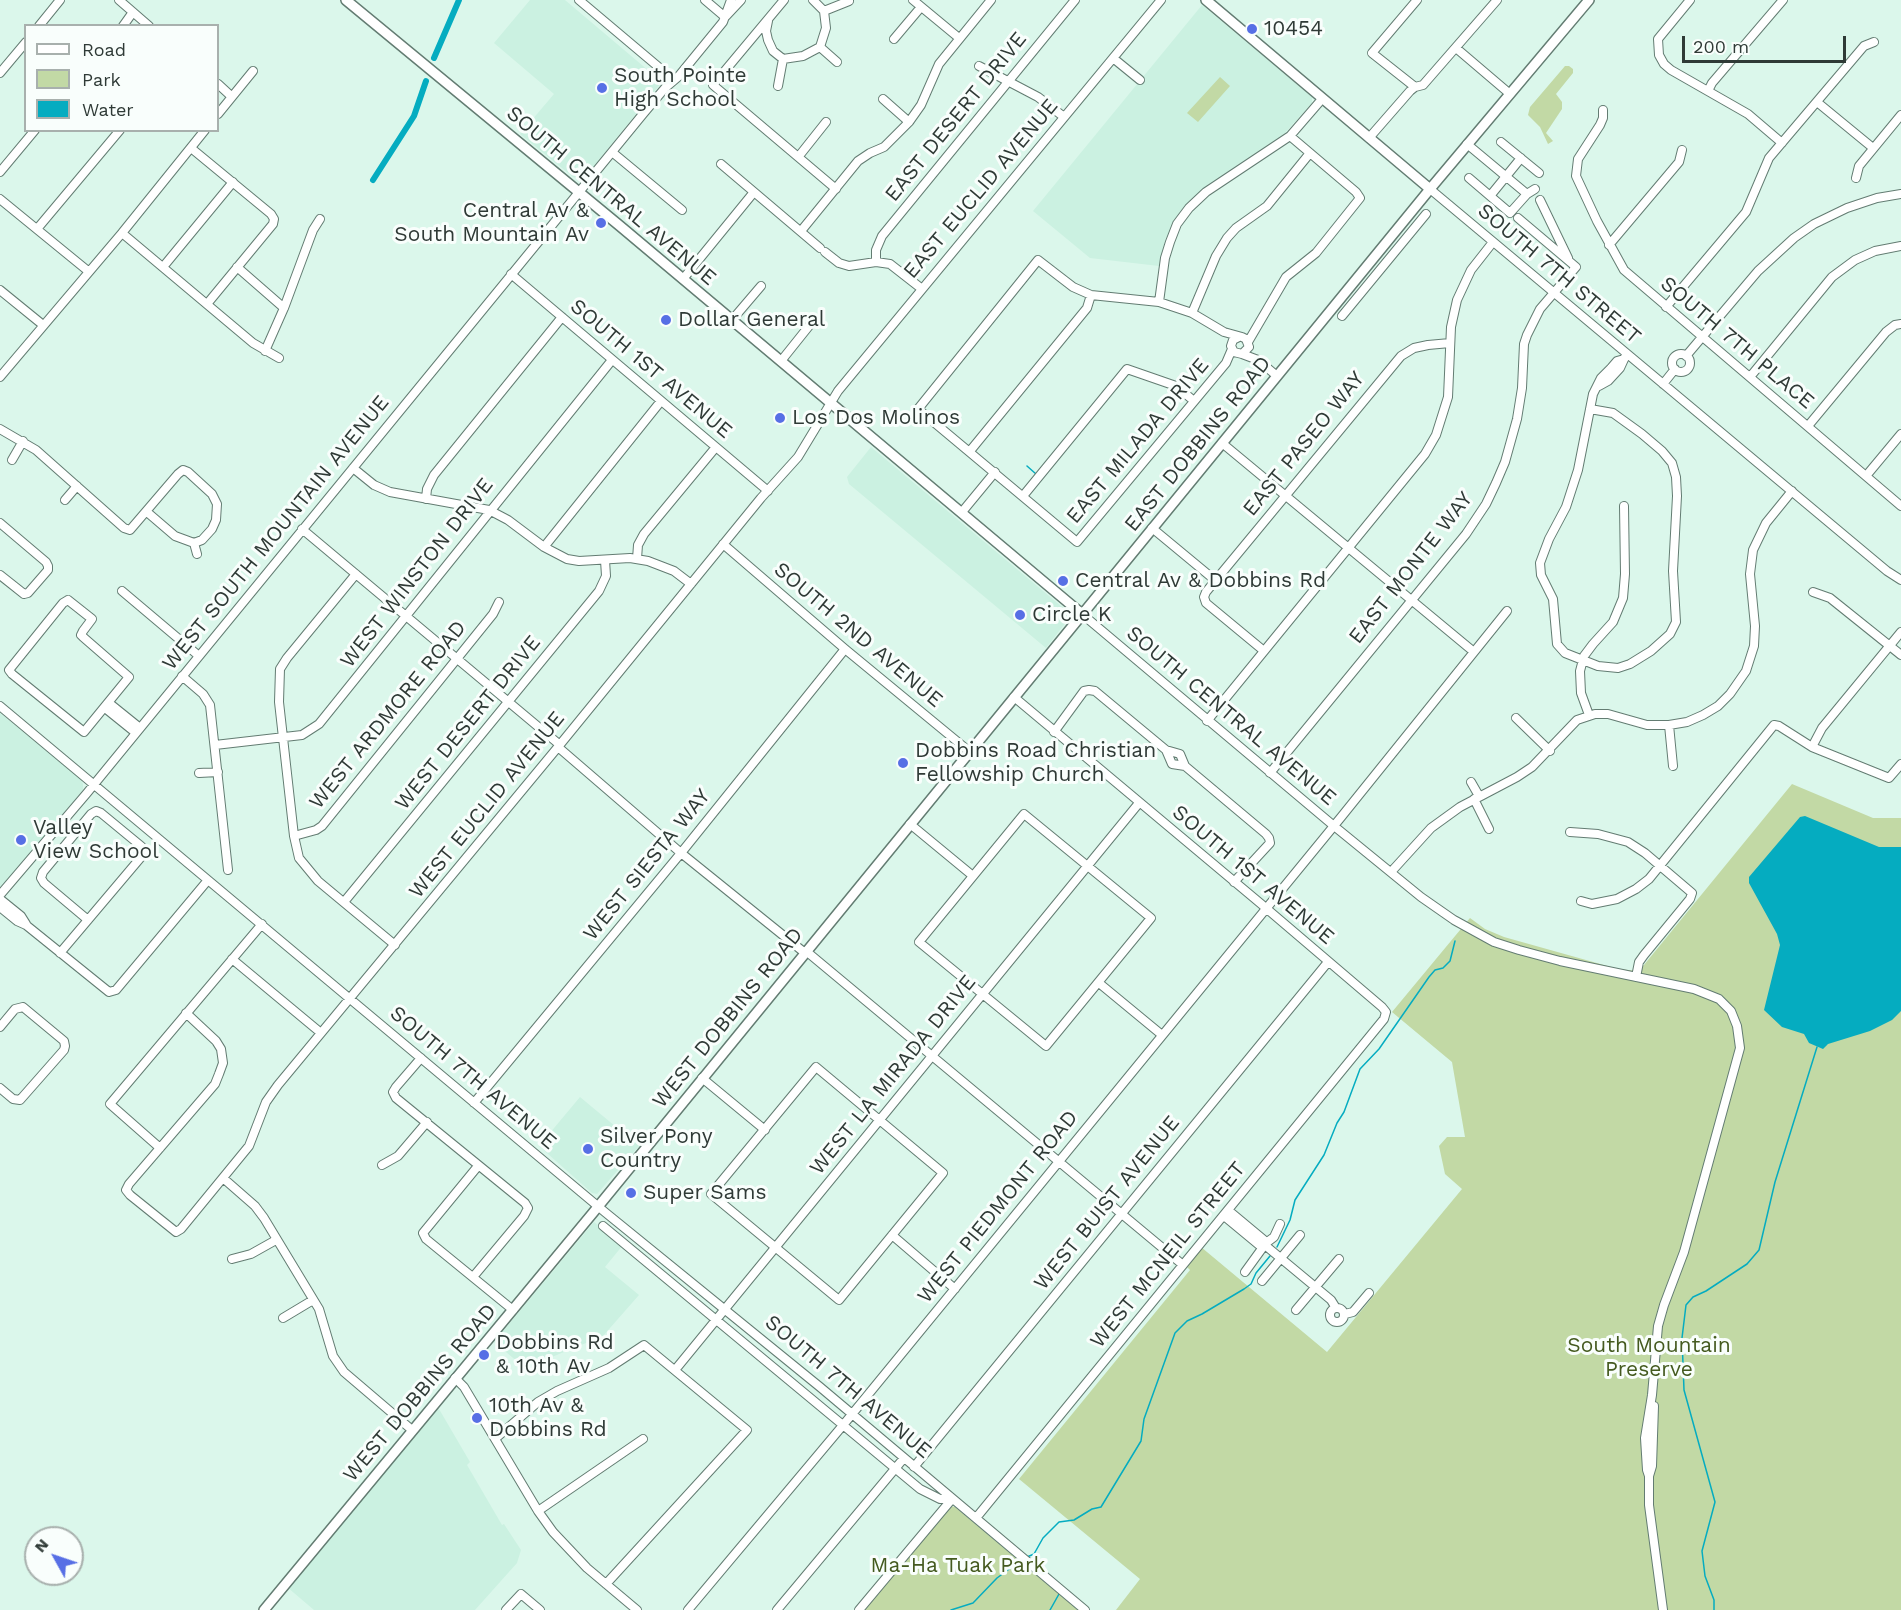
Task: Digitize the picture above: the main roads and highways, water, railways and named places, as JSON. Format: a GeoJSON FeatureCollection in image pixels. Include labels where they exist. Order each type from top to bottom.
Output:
{"type":"FeatureCollection","features":[{"type":"Feature","properties":{"kind":"main road","name":"SOUTH CENTRAL AVENUE"},"geometry":{"type":"LineString","coordinates":[[346,0],[831,402],[1082,614]]}},
{"type":"Feature","properties":{"kind":"main road","name":"SOUTH 7TH STREET"},"geometry":{"type":"LineString","coordinates":[[1206,0],[1430,189]]}},
{"type":"Feature","properties":{"kind":"main road","name":"EAST DOBBINS ROAD"},"geometry":{"type":"LineString","coordinates":[[1082,614],[1404,220],[1586,4]]}},
{"type":"Feature","properties":{"kind":"main road","name":"WEST DOBBINS ROAD"},"geometry":{"type":"LineString","coordinates":[[264,1610],[599,1206],[1082,614]]}},
{"type":"Feature","properties":{"kind":"water"},"geometry":{"type":"Polygon","coordinates":[[[1805,816],[1879,847],[1901,847],[1901,1011],[1892,1020],[1870,1031],[1828,1044],[1823,1049],[1809,1043],[1804,1034],[1782,1027],[1764,1010],[1780,945],[1777,934],[1749,883],[1749,877],[1800,817],[1805,816]]]}},
{"type":"Feature","properties":{"kind":"waterway"},"geometry":{"type":"LineString","coordinates":[[434,58],[459,0]]}},
{"type":"Feature","properties":{"kind":"waterway"},"geometry":{"type":"LineString","coordinates":[[373,180],[414,116],[426,81]]}},
{"type":"Feature","properties":{"kind":"waterway"},"geometry":{"type":"LineString","coordinates":[[1027,466],[1036,474]]}},
{"type":"Feature","properties":{"kind":"waterway"},"geometry":{"type":"LineString","coordinates":[[1277,1247],[1290,1220],[1295,1200],[1324,1155],[1344,1112],[1360,1069],[1379,1049],[1429,977],[1435,970],[1443,968],[1450,961],[1455,941]]}},
{"type":"Feature","properties":{"kind":"waterway"},"geometry":{"type":"LineString","coordinates":[[1714,1610],[1714,1600],[1705,1576],[1702,1551],[1715,1502],[1684,1390],[1682,1338],[1686,1305],[1693,1297],[1747,1264],[1759,1250],[1775,1182],[1817,1047]]}},
{"type":"Feature","properties":{"kind":"waterway"},"geometry":{"type":"LineString","coordinates":[[1027,1557],[1034,1554],[1043,1538],[1059,1522],[1074,1520],[1092,1509],[1101,1507],[1141,1441],[1144,1419],[1175,1333],[1187,1321],[1251,1284],[1256,1273],[1270,1256]]}},
{"type":"Feature","properties":{"kind":"waterway"},"geometry":{"type":"LineString","coordinates":[[951,1610],[973,1603],[997,1578],[1020,1561]]}},
{"type":"Feature","properties":{"kind":"waterway"},"geometry":{"type":"LineString","coordinates":[[1050,1610],[1059,1594]]}},
{"type":"Feature","properties":{"kind":"place","name":"10454"},"geometry":{"type":"Point","coordinates":[1252,29]}},
{"type":"Feature","properties":{"kind":"place","name":"South Pointe High School"},"geometry":{"type":"Point","coordinates":[602,88]}},
{"type":"Feature","properties":{"kind":"place","name":"Central Av & South Mountain Av"},"geometry":{"type":"Point","coordinates":[601,223]}},
{"type":"Feature","properties":{"kind":"place","name":"Dollar General"},"geometry":{"type":"Point","coordinates":[666,320]}},
{"type":"Feature","properties":{"kind":"place","name":"Los Dos Molinos"},"geometry":{"type":"Point","coordinates":[780,418]}},
{"type":"Feature","properties":{"kind":"place","name":"Central Av & Dobbins Rd"},"geometry":{"type":"Point","coordinates":[1063,581]}},
{"type":"Feature","properties":{"kind":"place","name":"Circle K"},"geometry":{"type":"Point","coordinates":[1020,615]}},
{"type":"Feature","properties":{"kind":"place","name":"Dobbins Road Christian Fellowship Church"},"geometry":{"type":"Point","coordinates":[903,763]}},
{"type":"Feature","properties":{"kind":"place","name":"Valley View School"},"geometry":{"type":"Point","coordinates":[21,840]}},
{"type":"Feature","properties":{"kind":"place","name":"Silver Pony Country"},"geometry":{"type":"Point","coordinates":[588,1149]}},
{"type":"Feature","properties":{"kind":"place","name":"Super Sams"},"geometry":{"type":"Point","coordinates":[631,1193]}},
{"type":"Feature","properties":{"kind":"place","name":"Dobbins Rd & 10th Av"},"geometry":{"type":"Point","coordinates":[484,1355]}},
{"type":"Feature","properties":{"kind":"place","name":"10th Av & Dobbins Rd"},"geometry":{"type":"Point","coordinates":[477,1418]}},
{"type":"Feature","properties":{"kind":"park label","name":"South Mountain Preserve"},"geometry":{"type":"Point","coordinates":[1649,1358]}},
{"type":"Feature","properties":{"kind":"park label","name":"Ma-Ha Tuak Park"},"geometry":{"type":"Point","coordinates":[958,1566]}}]}
